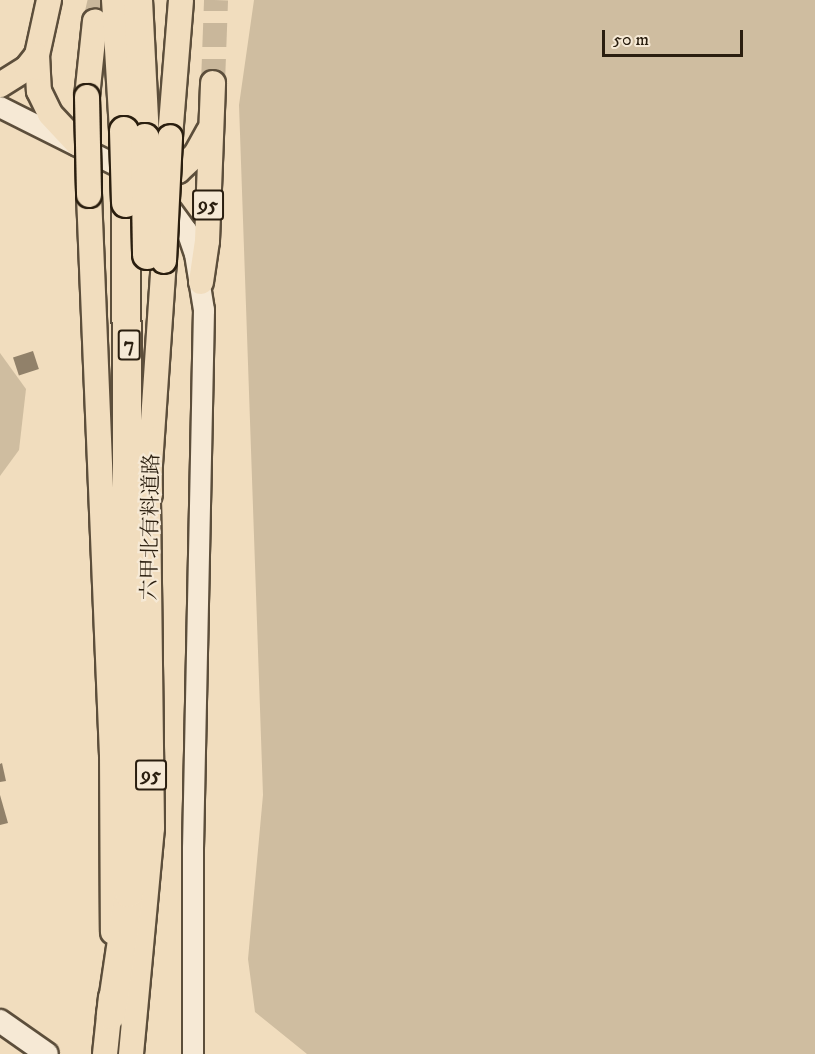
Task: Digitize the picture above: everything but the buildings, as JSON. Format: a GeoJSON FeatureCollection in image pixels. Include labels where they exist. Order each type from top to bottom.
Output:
{"type":"FeatureCollection","features":[{"type":"Feature","properties":{"kind":"highway","name":"7"},"geometry":{"type":"LineString","coordinates":[[111,1015],[129,893],[126,203],[147,135],[116,0]]}},
{"type":"Feature","properties":{"kind":"highway","name":"7"},"geometry":{"type":"LineString","coordinates":[[138,0],[156,258],[148,494]]}},
{"type":"Feature","properties":{"kind":"main road"},"geometry":{"type":"LineString","coordinates":[[49,0],[37,55],[43,101],[62,130],[77,143]]}},
{"type":"Feature","properties":{"kind":"main road"},"geometry":{"type":"LineString","coordinates":[[147,135],[181,0]]}},
{"type":"Feature","properties":{"kind":"main road","name":"95"},"geometry":{"type":"LineString","coordinates":[[95,21],[87,97],[89,195],[112,766],[111,1015],[105,1054]]}},
{"type":"Feature","properties":{"kind":"main road"},"geometry":{"type":"LineString","coordinates":[[0,85],[27,68],[37,55]]}},
{"type":"Feature","properties":{"kind":"main road","name":"95"},"geometry":{"type":"LineString","coordinates":[[201,282],[207,242],[213,83]]}},
{"type":"Feature","properties":{"kind":"main road","name":"95"},"geometry":{"type":"LineString","coordinates":[[142,180],[178,171],[196,154],[210,129]]}},
{"type":"Feature","properties":{"kind":"main road","name":"六甲北有料道路"},"geometry":{"type":"LineString","coordinates":[[131,1054],[152,828],[148,494]]}},
{"type":"Feature","properties":{"kind":"main road"},"geometry":{"type":"LineString","coordinates":[[0,1021],[47,1054]]}},
{"type":"Feature","properties":{"kind":"street"},"geometry":{"type":"LineString","coordinates":[[0,107],[77,143],[142,180],[175,211],[187,231],[201,282],[204,310],[193,848],[193,1054]]}},
{"type":"Feature","properties":{"kind":"shaded area"},"geometry":{"type":"Polygon","coordinates":[[[254,0],[815,0],[815,1054],[307,1054],[255,1012],[248,959],[263,795],[239,105],[254,0]]]}},
{"type":"Feature","properties":{"kind":"shaded area"},"geometry":{"type":"Polygon","coordinates":[[[0,353],[26,389],[19,450],[0,476],[0,353]]]}},
{"type":"Feature","properties":{"kind":"tunnel"},"geometry":{"type":"LineString","coordinates":[[95,21],[100,0]]}},
{"type":"Feature","properties":{"kind":"tunnel"},"geometry":{"type":"LineString","coordinates":[[213,83],[216,0]]}}]}
